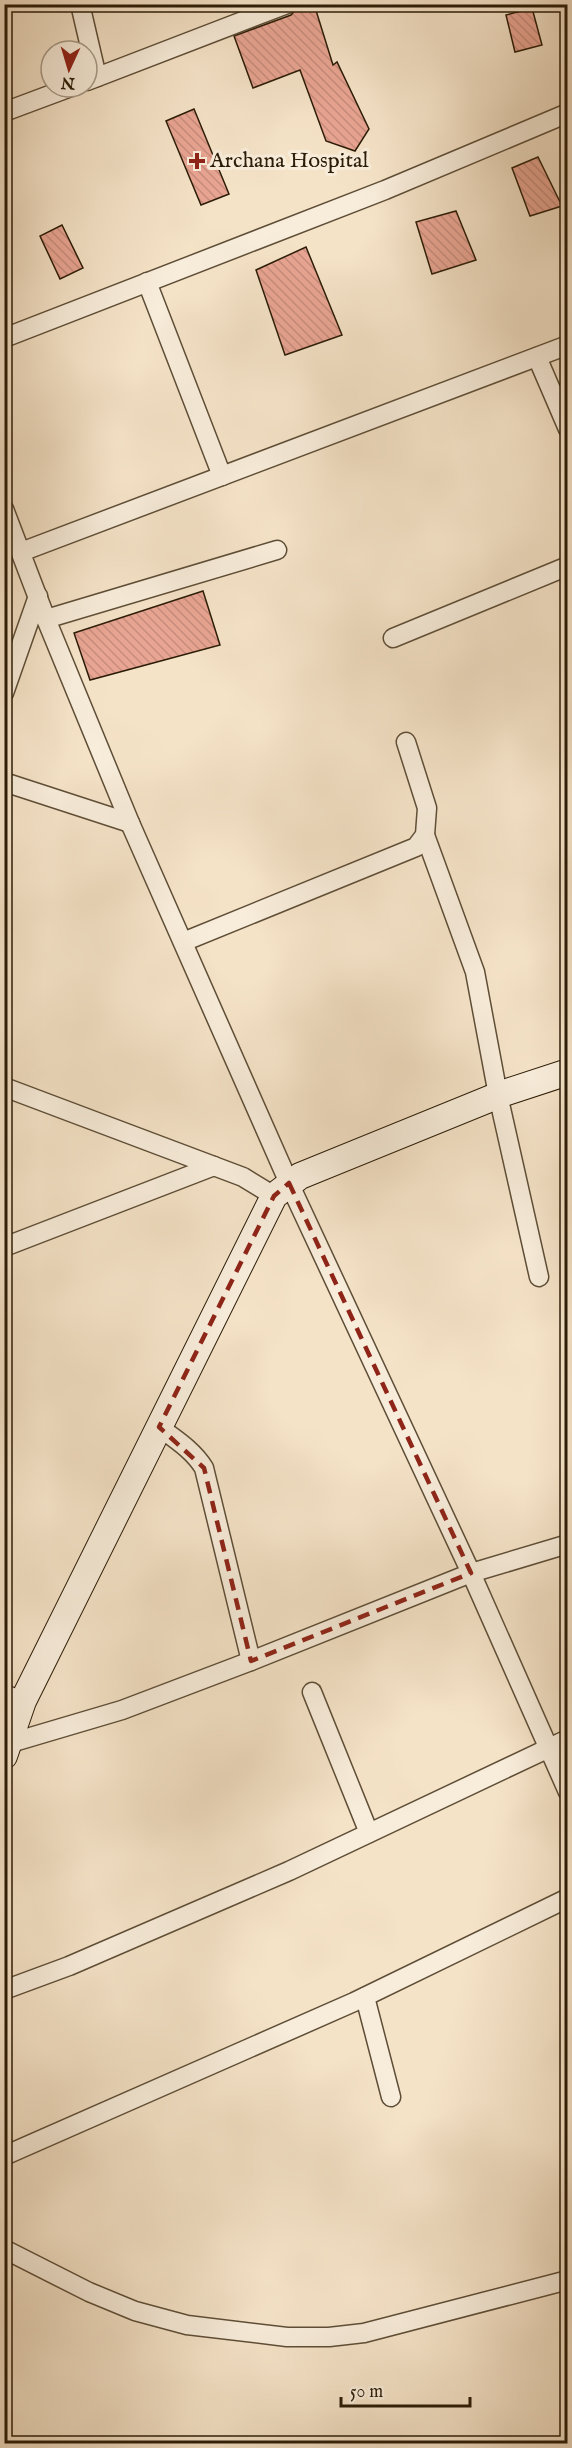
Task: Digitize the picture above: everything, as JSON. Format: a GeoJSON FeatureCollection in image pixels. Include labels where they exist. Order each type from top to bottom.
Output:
{"type":"FeatureCollection","features":[{"type":"Feature","properties":{"kind":"main road"},"geometry":{"type":"LineString","coordinates":[[6,1750],[14,1697],[159,1427],[281,1189],[300,1176],[498,1095],[567,1072]]}},
{"type":"Feature","properties":{"kind":"street"},"geometry":{"type":"LineString","coordinates":[[80,4],[86,39]]}},
{"type":"Feature","properties":{"kind":"street"},"geometry":{"type":"LineString","coordinates":[[99,76],[248,12],[287,4]]}},
{"type":"Feature","properties":{"kind":"street"},"geometry":{"type":"LineString","coordinates":[[4,112],[39,99]]}},
{"type":"Feature","properties":{"kind":"street"},"geometry":{"type":"LineString","coordinates":[[4,338],[385,190],[567,112]]}},
{"type":"Feature","properties":{"kind":"street"},"geometry":{"type":"LineString","coordinates":[[147,282],[222,476]]}},
{"type":"Feature","properties":{"kind":"street"},"geometry":{"type":"LineString","coordinates":[[21,552],[567,345]]}},
{"type":"Feature","properties":{"kind":"street"},"geometry":{"type":"LineString","coordinates":[[537,357],[567,429]]}},
{"type":"Feature","properties":{"kind":"street"},"geometry":{"type":"LineString","coordinates":[[4,509],[46,619],[130,823],[183,942],[281,1189],[471,1573],[567,1792]]}},
{"type":"Feature","properties":{"kind":"street"},"geometry":{"type":"LineString","coordinates":[[46,619],[277,550]]}},
{"type":"Feature","properties":{"kind":"street"},"geometry":{"type":"LineString","coordinates":[[393,638],[567,567]]}},
{"type":"Feature","properties":{"kind":"street"},"geometry":{"type":"LineString","coordinates":[[4,693],[38,596]]}},
{"type":"Feature","properties":{"kind":"street"},"geometry":{"type":"LineString","coordinates":[[406,742],[427,808],[425,835],[475,972],[498,1095],[539,1277]]}},
{"type":"Feature","properties":{"kind":"street"},"geometry":{"type":"LineString","coordinates":[[4,782],[130,823]]}},
{"type":"Feature","properties":{"kind":"street"},"geometry":{"type":"LineString","coordinates":[[183,942],[404,853],[416,847],[425,835]]}},
{"type":"Feature","properties":{"kind":"street"},"geometry":{"type":"LineString","coordinates":[[4,1087],[243,1177],[281,1189]]}},
{"type":"Feature","properties":{"kind":"street"},"geometry":{"type":"LineString","coordinates":[[4,1247],[214,1166]]}},
{"type":"Feature","properties":{"kind":"street"},"geometry":{"type":"LineString","coordinates":[[159,1427],[198,1458],[204,1468],[251,1661]]}},
{"type":"Feature","properties":{"kind":"street"},"geometry":{"type":"LineString","coordinates":[[6,1750],[122,1710],[251,1661],[471,1573],[567,1544]]}},
{"type":"Feature","properties":{"kind":"street"},"geometry":{"type":"LineString","coordinates":[[312,1692],[369,1833]]}},
{"type":"Feature","properties":{"kind":"street"},"geometry":{"type":"LineString","coordinates":[[4,1990],[69,1966],[289,1871],[567,1739]]}},
{"type":"Feature","properties":{"kind":"street"},"geometry":{"type":"LineString","coordinates":[[4,2156],[365,1996],[567,1898]]}},
{"type":"Feature","properties":{"kind":"street"},"geometry":{"type":"LineString","coordinates":[[365,1996],[391,2097]]}},
{"type":"Feature","properties":{"kind":"street"},"geometry":{"type":"LineString","coordinates":[[4,2249],[89,2292],[135,2311],[187,2325],[287,2337],[329,2337],[364,2333],[567,2280]]}},
{"type":"Feature","properties":{"kind":"highlighted area"},"geometry":{"type":"Polygon","coordinates":[[[289,1183],[471,1573],[251,1661],[204,1468],[159,1427],[274,1196],[289,1183]]]}},
{"type":"Feature","properties":{"kind":"building"},"geometry":{"type":"Polygon","coordinates":[[[300,4],[314,4],[333,65],[337,62],[369,129],[355,151],[326,141],[300,70],[253,88],[234,36],[291,15],[300,4]]]}},
{"type":"Feature","properties":{"kind":"building"},"geometry":{"type":"Polygon","coordinates":[[[532,8],[542,45],[515,52],[506,15],[532,8]]]}},
{"type":"Feature","properties":{"kind":"building"},"geometry":{"type":"Polygon","coordinates":[[[194,109],[229,194],[201,205],[166,121],[194,109]]]}},
{"type":"Feature","properties":{"kind":"building"},"geometry":{"type":"Polygon","coordinates":[[[538,157],[562,206],[530,216],[512,168],[538,157]]]}},
{"type":"Feature","properties":{"kind":"building"},"geometry":{"type":"Polygon","coordinates":[[[456,211],[476,260],[432,274],[416,222],[456,211]]]}},
{"type":"Feature","properties":{"kind":"building"},"geometry":{"type":"Polygon","coordinates":[[[62,225],[83,268],[60,279],[40,236],[62,225]]]}},
{"type":"Feature","properties":{"kind":"building"},"geometry":{"type":"Polygon","coordinates":[[[306,247],[342,335],[285,355],[256,270],[306,247]]]}},
{"type":"Feature","properties":{"kind":"building"},"geometry":{"type":"Polygon","coordinates":[[[203,591],[220,645],[90,680],[74,633],[203,591]]]}},
{"type":"Feature","properties":{"kind":"place","name":"Archana Hospital"},"geometry":{"type":"Point","coordinates":[197,161]}}]}
